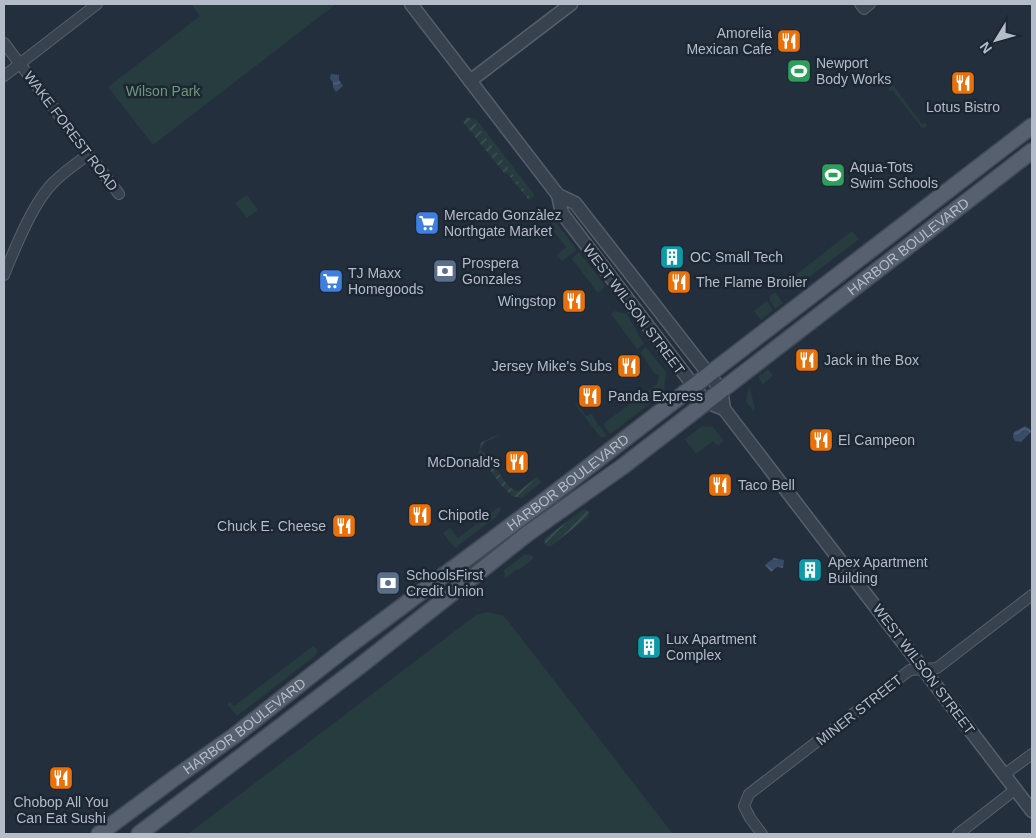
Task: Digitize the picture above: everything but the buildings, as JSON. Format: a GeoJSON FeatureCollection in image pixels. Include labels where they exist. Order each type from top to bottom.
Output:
{"type":"FeatureCollection","features":[{"type":"Feature","properties":{"kind":"main road","name":"HARBOR BOULEVARD"},"geometry":{"type":"LineString","coordinates":[[99,834],[234,736],[346,648],[548,498],[1032,126]]}},
{"type":"Feature","properties":{"kind":"main road","name":"HARBOR BOULEVARD"},"geometry":{"type":"LineString","coordinates":[[139,834],[354,670],[527,534],[622,466],[1032,151]]}},
{"type":"Feature","properties":{"kind":"street"},"geometry":{"type":"LineString","coordinates":[[4,76],[97,4]]}},
{"type":"Feature","properties":{"kind":"street","name":"WEST WILSON STREET"},"geometry":{"type":"LineString","coordinates":[[411,4],[558,196],[562,213],[693,386],[706,402],[724,409]]}},
{"type":"Feature","properties":{"kind":"street"},"geometry":{"type":"LineString","coordinates":[[470,81],[571,4]]}},
{"type":"Feature","properties":{"kind":"street"},"geometry":{"type":"LineString","coordinates":[[860,4],[864,8],[870,4]]}},
{"type":"Feature","properties":{"kind":"street","name":"WAKE FOREST ROAD"},"geometry":{"type":"LineString","coordinates":[[4,43],[119,194]]}},
{"type":"Feature","properties":{"kind":"street"},"geometry":{"type":"LineString","coordinates":[[4,275],[20,237],[45,192],[54,181],[88,155]]}},
{"type":"Feature","properties":{"kind":"street","name":"WEST WILSON STREET"},"geometry":{"type":"LineString","coordinates":[[558,196],[575,203],[721,390],[724,409],[1032,811]]}},
{"type":"Feature","properties":{"kind":"street","name":"MINER STREET"},"geometry":{"type":"LineString","coordinates":[[762,834],[744,806],[749,794],[909,671],[937,668],[1032,595]]}},
{"type":"Feature","properties":{"kind":"street"},"geometry":{"type":"LineString","coordinates":[[1004,774],[1032,754]]}},
{"type":"Feature","properties":{"kind":"street"},"geometry":{"type":"LineString","coordinates":[[958,834],[1016,790]]}},
{"type":"Feature","properties":{"kind":"green space","name":"Wilson Park"},"geometry":{"type":"Polygon","coordinates":[[[191,4],[336,4],[153,145],[108,87],[200,16],[191,4]]]}},
{"type":"Feature","properties":{"kind":"green space"},"geometry":{"type":"Polygon","coordinates":[[[893,85],[922,124],[925,123],[927,126],[923,129],[892,90],[889,91],[888,89],[893,85]]]}},
{"type":"Feature","properties":{"kind":"green space"},"geometry":{"type":"Polygon","coordinates":[[[467,117],[472,119],[531,199],[529,200],[507,173],[505,174],[463,122],[467,117]]]}},
{"type":"Feature","properties":{"kind":"green space"},"geometry":{"type":"Polygon","coordinates":[[[472,119],[477,120],[533,193],[534,195],[531,199],[472,119]]]}},
{"type":"Feature","properties":{"kind":"green space"},"geometry":{"type":"Polygon","coordinates":[[[247,195],[258,210],[247,218],[235,203],[247,195]]]}},
{"type":"Feature","properties":{"kind":"green space"},"geometry":{"type":"Polygon","coordinates":[[[555,221],[577,250],[562,261],[557,255],[566,247],[549,226],[555,221]]]}},
{"type":"Feature","properties":{"kind":"green space"},"geometry":{"type":"Polygon","coordinates":[[[852,231],[859,239],[795,288],[788,281],[852,231]]]}},
{"type":"Feature","properties":{"kind":"green space"},"geometry":{"type":"Polygon","coordinates":[[[579,252],[604,284],[604,288],[598,293],[572,259],[579,252]]]}},
{"type":"Feature","properties":{"kind":"green space"},"geometry":{"type":"Polygon","coordinates":[[[775,292],[783,303],[775,309],[770,301],[770,296],[775,292]]]}},
{"type":"Feature","properties":{"kind":"green space"},"geometry":{"type":"Polygon","coordinates":[[[767,301],[773,310],[761,320],[754,311],[767,301]]]}},
{"type":"Feature","properties":{"kind":"green space"},"geometry":{"type":"Polygon","coordinates":[[[615,311],[627,314],[644,344],[637,349],[611,314],[615,311]]]}},
{"type":"Feature","properties":{"kind":"green space"},"geometry":{"type":"Polygon","coordinates":[[[646,347],[666,372],[664,393],[610,434],[603,424],[657,384],[659,375],[655,374],[640,352],[646,347]]]}},
{"type":"Feature","properties":{"kind":"green space"},"geometry":{"type":"Polygon","coordinates":[[[768,369],[773,376],[763,384],[758,377],[768,369]]]}},
{"type":"Feature","properties":{"kind":"green space"},"geometry":{"type":"Polygon","coordinates":[[[749,385],[755,409],[754,411],[746,402],[749,385]]]}},
{"type":"Feature","properties":{"kind":"green space"},"geometry":{"type":"Polygon","coordinates":[[[576,403],[586,416],[592,414],[598,425],[595,427],[600,426],[607,436],[601,438],[576,403]]]}},
{"type":"Feature","properties":{"kind":"green space"},"geometry":{"type":"Polygon","coordinates":[[[702,426],[713,427],[724,441],[718,446],[713,441],[696,454],[685,439],[702,426]]]}},
{"type":"Feature","properties":{"kind":"green space"},"geometry":{"type":"Polygon","coordinates":[[[494,436],[499,436],[485,442],[481,449],[509,487],[519,491],[537,477],[541,482],[522,498],[512,496],[501,485],[478,454],[481,443],[494,436]]]}},
{"type":"Feature","properties":{"kind":"green space"},"geometry":{"type":"Polygon","coordinates":[[[499,507],[501,509],[496,517],[455,548],[443,533],[450,528],[458,538],[499,507]]]}},
{"type":"Feature","properties":{"kind":"green space"},"geometry":{"type":"Polygon","coordinates":[[[584,509],[589,512],[588,517],[551,546],[545,544],[544,539],[584,509]]]}},
{"type":"Feature","properties":{"kind":"green space"},"geometry":{"type":"Polygon","coordinates":[[[525,554],[533,556],[533,559],[505,578],[504,570],[525,554]]]}},
{"type":"Feature","properties":{"kind":"green space"},"geometry":{"type":"Polygon","coordinates":[[[486,612],[502,615],[508,621],[673,834],[188,834],[476,615],[486,612]]]}},
{"type":"Feature","properties":{"kind":"green space"},"geometry":{"type":"Polygon","coordinates":[[[313,646],[318,650],[315,656],[237,716],[227,704],[230,702],[234,706],[313,646]]]}},
{"type":"Feature","properties":{"kind":"water"},"geometry":{"type":"Polygon","coordinates":[[[331,74],[339,75],[339,80],[343,86],[336,92],[330,78],[331,74]]]}},
{"type":"Feature","properties":{"kind":"water"},"geometry":{"type":"Polygon","coordinates":[[[1025,426],[1031,432],[1021,442],[1015,441],[1013,437],[1014,432],[1025,426]]]}},
{"type":"Feature","properties":{"kind":"water"},"geometry":{"type":"Polygon","coordinates":[[[774,558],[784,560],[783,568],[777,567],[771,572],[765,565],[774,558]]]}},
{"type":"Feature","properties":{"kind":"place","name":"Amorelia Mexican Cafe"},"geometry":{"type":"Point","coordinates":[789,41]}},
{"type":"Feature","properties":{"kind":"place","name":"Newport Body Works"},"geometry":{"type":"Point","coordinates":[799,71]}},
{"type":"Feature","properties":{"kind":"place","name":"Lotus Bistro"},"geometry":{"type":"Point","coordinates":[963,83]}},
{"type":"Feature","properties":{"kind":"place","name":"Aqua-Tots Swim Schools"},"geometry":{"type":"Point","coordinates":[833,175]}},
{"type":"Feature","properties":{"kind":"place","name":"Mercado Gonzàlez Northgate Market"},"geometry":{"type":"Point","coordinates":[427,223]}},
{"type":"Feature","properties":{"kind":"place","name":"OC Small Tech"},"geometry":{"type":"Point","coordinates":[672,257]}},
{"type":"Feature","properties":{"kind":"place","name":"Prospera Gonzales"},"geometry":{"type":"Point","coordinates":[445,271]}},
{"type":"Feature","properties":{"kind":"place","name":"TJ Maxx Homegoods"},"geometry":{"type":"Point","coordinates":[331,281]}},
{"type":"Feature","properties":{"kind":"place","name":"The Flame Broiler"},"geometry":{"type":"Point","coordinates":[679,282]}},
{"type":"Feature","properties":{"kind":"place","name":"Wingstop"},"geometry":{"type":"Point","coordinates":[574,301]}},
{"type":"Feature","properties":{"kind":"place","name":"Jack in the Box"},"geometry":{"type":"Point","coordinates":[807,360]}},
{"type":"Feature","properties":{"kind":"place","name":"Jersey Mike's Subs"},"geometry":{"type":"Point","coordinates":[629,366]}},
{"type":"Feature","properties":{"kind":"place","name":"Panda Express"},"geometry":{"type":"Point","coordinates":[590,396]}},
{"type":"Feature","properties":{"kind":"place","name":"El Campeon"},"geometry":{"type":"Point","coordinates":[821,440]}},
{"type":"Feature","properties":{"kind":"place","name":"McDonald's"},"geometry":{"type":"Point","coordinates":[517,462]}},
{"type":"Feature","properties":{"kind":"place","name":"Taco Bell"},"geometry":{"type":"Point","coordinates":[720,485]}},
{"type":"Feature","properties":{"kind":"place","name":"Chipotle"},"geometry":{"type":"Point","coordinates":[420,515]}},
{"type":"Feature","properties":{"kind":"place","name":"Chuck E. Cheese"},"geometry":{"type":"Point","coordinates":[344,526]}},
{"type":"Feature","properties":{"kind":"place","name":"Apex Apartment Building"},"geometry":{"type":"Point","coordinates":[810,570]}},
{"type":"Feature","properties":{"kind":"place","name":"SchoolsFirst Credit Union"},"geometry":{"type":"Point","coordinates":[388,583]}},
{"type":"Feature","properties":{"kind":"place","name":"Lux Apartment Complex"},"geometry":{"type":"Point","coordinates":[649,647]}},
{"type":"Feature","properties":{"kind":"place","name":"Chobop All You Can Eat Sushi"},"geometry":{"type":"Point","coordinates":[61,778]}}]}
